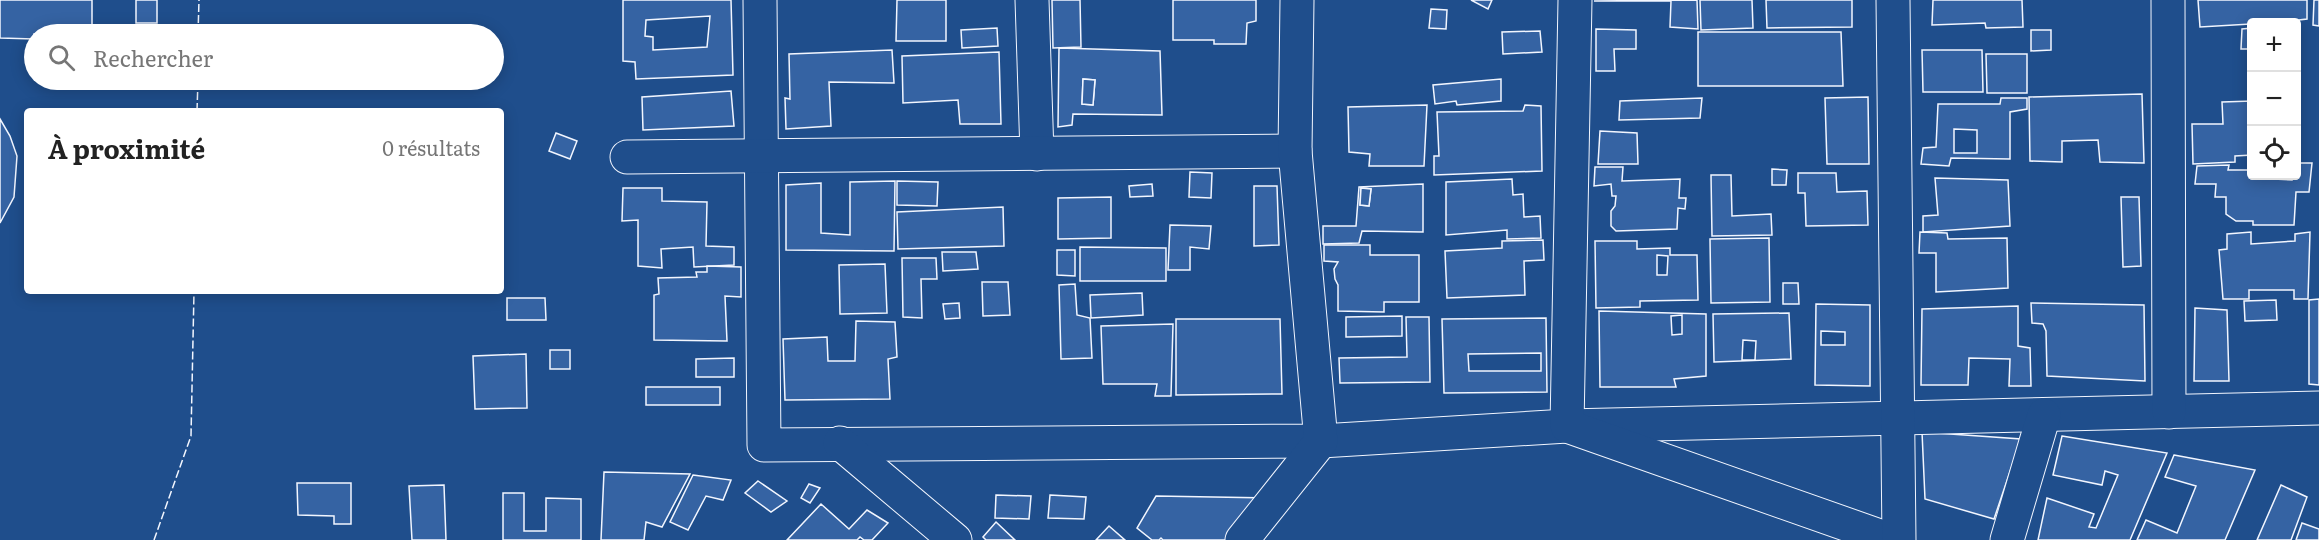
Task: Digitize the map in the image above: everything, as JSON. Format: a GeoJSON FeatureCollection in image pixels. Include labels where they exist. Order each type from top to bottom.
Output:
{"type":"FeatureCollection","features":[{"type":"Feature","properties":{"kind":"street"},"geometry":{"type":"LineString","coordinates":[[760,0],[764,445],[1321,441],[1567,426],[2319,408]]}},
{"type":"Feature","properties":{"kind":"street"},"geometry":{"type":"LineString","coordinates":[[1032,0],[1036,154]]}},
{"type":"Feature","properties":{"kind":"street"},"geometry":{"type":"LineString","coordinates":[[1242,540],[1321,441],[1295,152],[1297,0]]}},
{"type":"Feature","properties":{"kind":"street"},"geometry":{"type":"LineString","coordinates":[[1567,426],[1575,0]]}},
{"type":"Feature","properties":{"kind":"street"},"geometry":{"type":"LineString","coordinates":[[1893,0],[1899,540]]}},
{"type":"Feature","properties":{"kind":"street"},"geometry":{"type":"LineString","coordinates":[[2168,0],[2169,412]]}},
{"type":"Feature","properties":{"kind":"street"},"geometry":{"type":"LineString","coordinates":[[627,157],[1295,152]]}},
{"type":"Feature","properties":{"kind":"street"},"geometry":{"type":"LineString","coordinates":[[2007,540],[2044,415]]}},
{"type":"Feature","properties":{"kind":"street"},"geometry":{"type":"LineString","coordinates":[[1567,426],[1891,540]]}},
{"type":"Feature","properties":{"kind":"street"},"geometry":{"type":"LineString","coordinates":[[840,443],[955,540]]}},
{"type":"Feature","properties":{"kind":"building"},"geometry":{"type":"Polygon","coordinates":[[[0,0],[92,0],[92,24],[24,24],[24,39],[0,38],[0,0]]]}},
{"type":"Feature","properties":{"kind":"building"},"geometry":{"type":"Polygon","coordinates":[[[136,0],[157,0],[157,23],[136,23],[136,0]]]}},
{"type":"Feature","properties":{"kind":"building"},"geometry":{"type":"Polygon","coordinates":[[[623,0],[731,0],[733,75],[636,79],[635,62],[623,61],[623,0]],[[710,16],[646,20],[645,36],[653,37],[653,50],[707,47],[710,16]]]}},
{"type":"Feature","properties":{"kind":"building"},"geometry":{"type":"Polygon","coordinates":[[[897,0],[946,0],[946,41],[896,41],[897,0]]]}},
{"type":"Feature","properties":{"kind":"building"},"geometry":{"type":"Polygon","coordinates":[[[1052,0],[1080,0],[1081,47],[1053,48],[1052,0]]]}},
{"type":"Feature","properties":{"kind":"building"},"geometry":{"type":"Polygon","coordinates":[[[1173,0],[1256,0],[1256,21],[1247,23],[1246,44],[1214,44],[1214,40],[1173,40],[1173,0]]]}},
{"type":"Feature","properties":{"kind":"building"},"geometry":{"type":"Polygon","coordinates":[[[1471,0],[1492,0],[1488,9],[1471,0]]]}},
{"type":"Feature","properties":{"kind":"building"},"geometry":{"type":"Polygon","coordinates":[[[1697,0],[1698,29],[1670,27],[1671,1],[1594,1],[1697,0]]]}},
{"type":"Feature","properties":{"kind":"building"},"geometry":{"type":"Polygon","coordinates":[[[1700,0],[1752,0],[1753,28],[1701,30],[1700,0]]]}},
{"type":"Feature","properties":{"kind":"building"},"geometry":{"type":"Polygon","coordinates":[[[1766,0],[1852,0],[1852,27],[1767,28],[1766,0]]]}},
{"type":"Feature","properties":{"kind":"building"},"geometry":{"type":"Polygon","coordinates":[[[1933,0],[2022,0],[2023,27],[1986,28],[1985,23],[1932,25],[1933,0]]]}},
{"type":"Feature","properties":{"kind":"building"},"geometry":{"type":"Polygon","coordinates":[[[2198,0],[2307,0],[2307,19],[2247,18],[2247,24],[2200,27],[2198,0]]]}},
{"type":"Feature","properties":{"kind":"building"},"geometry":{"type":"Polygon","coordinates":[[[2314,0],[2319,0],[2319,26],[2313,25],[2314,0]]]}},
{"type":"Feature","properties":{"kind":"building"},"geometry":{"type":"Polygon","coordinates":[[[1431,9],[1447,10],[1446,29],[1429,28],[1431,9]]]}},
{"type":"Feature","properties":{"kind":"building"},"geometry":{"type":"Polygon","coordinates":[[[997,28],[998,46],[962,48],[961,30],[997,28]]]}},
{"type":"Feature","properties":{"kind":"building"},"geometry":{"type":"Polygon","coordinates":[[[2247,28],[2247,49],[2241,49],[2242,29],[2247,28]]]}},
{"type":"Feature","properties":{"kind":"building"},"geometry":{"type":"Polygon","coordinates":[[[1596,29],[1636,30],[1636,49],[1614,49],[1615,71],[1596,71],[1596,29]]]}},
{"type":"Feature","properties":{"kind":"building"},"geometry":{"type":"Polygon","coordinates":[[[2031,30],[2051,30],[2051,50],[2031,51],[2031,30]]]}},
{"type":"Feature","properties":{"kind":"building"},"geometry":{"type":"Polygon","coordinates":[[[1540,31],[1542,52],[1503,54],[1502,32],[1540,31]]]}},
{"type":"Feature","properties":{"kind":"building"},"geometry":{"type":"Polygon","coordinates":[[[1698,32],[1841,32],[1843,86],[1698,86],[1698,32]]]}},
{"type":"Feature","properties":{"kind":"building"},"geometry":{"type":"Polygon","coordinates":[[[1059,48],[1160,51],[1162,115],[1073,114],[1072,125],[1058,127],[1059,48]],[[1083,79],[1082,104],[1093,105],[1095,80],[1083,79]]]}},
{"type":"Feature","properties":{"kind":"building"},"geometry":{"type":"Polygon","coordinates":[[[892,50],[894,83],[829,82],[831,126],[786,129],[785,98],[790,99],[789,54],[892,50]]]}},
{"type":"Feature","properties":{"kind":"building"},"geometry":{"type":"Polygon","coordinates":[[[1922,50],[1982,50],[1983,92],[1923,92],[1922,50]]]}},
{"type":"Feature","properties":{"kind":"building"},"geometry":{"type":"Polygon","coordinates":[[[999,52],[1001,124],[960,124],[958,100],[903,103],[902,56],[999,52]]]}},
{"type":"Feature","properties":{"kind":"building"},"geometry":{"type":"Polygon","coordinates":[[[1986,54],[2027,54],[2027,93],[1987,93],[1986,54]]]}},
{"type":"Feature","properties":{"kind":"building"},"geometry":{"type":"Polygon","coordinates":[[[1083,79],[1095,80],[1093,105],[1082,104],[1083,79]]]}},
{"type":"Feature","properties":{"kind":"building"},"geometry":{"type":"Polygon","coordinates":[[[1501,79],[1501,101],[1457,105],[1456,101],[1435,104],[1433,85],[1501,79]]]}},
{"type":"Feature","properties":{"kind":"building"},"geometry":{"type":"Polygon","coordinates":[[[731,91],[734,126],[643,130],[642,97],[731,91]]]}},
{"type":"Feature","properties":{"kind":"building"},"geometry":{"type":"Polygon","coordinates":[[[2142,94],[2144,163],[2100,162],[2098,140],[2062,141],[2062,162],[2030,161],[2029,97],[2142,94]]]}},
{"type":"Feature","properties":{"kind":"building"},"geometry":{"type":"Polygon","coordinates":[[[1868,97],[1869,164],[1827,164],[1825,98],[1868,97]]]}},
{"type":"Feature","properties":{"kind":"building"},"geometry":{"type":"Polygon","coordinates":[[[1702,98],[1700,118],[1619,120],[1620,101],[1702,98]]]}},
{"type":"Feature","properties":{"kind":"building"},"geometry":{"type":"Polygon","coordinates":[[[2001,98],[2027,98],[2027,109],[2010,112],[2010,159],[1951,158],[1949,166],[1921,164],[1923,148],[1936,147],[1938,104],[2000,104],[2001,98]],[[1954,129],[1954,153],[1977,153],[1977,130],[1954,129]]]}},
{"type":"Feature","properties":{"kind":"building"},"geometry":{"type":"Polygon","coordinates":[[[2247,101],[2247,155],[2235,156],[2235,162],[2193,164],[2192,124],[2223,124],[2222,102],[2247,101]]]}},
{"type":"Feature","properties":{"kind":"building"},"geometry":{"type":"Polygon","coordinates":[[[1427,105],[1424,166],[1369,166],[1370,154],[1349,152],[1348,107],[1427,105]]]}},
{"type":"Feature","properties":{"kind":"building"},"geometry":{"type":"Polygon","coordinates":[[[1525,105],[1541,106],[1542,171],[1434,175],[1434,156],[1439,156],[1437,112],[1523,111],[1525,105]]]}},
{"type":"Feature","properties":{"kind":"building"},"geometry":{"type":"Polygon","coordinates":[[[0,119],[10,136],[17,156],[14,197],[0,223],[0,119]]]}},
{"type":"Feature","properties":{"kind":"building"},"geometry":{"type":"Polygon","coordinates":[[[1600,131],[1637,133],[1638,164],[1598,164],[1600,131]]]}},
{"type":"Feature","properties":{"kind":"building"},"geometry":{"type":"Polygon","coordinates":[[[556,133],[577,141],[570,159],[549,151],[556,133]]]}},
{"type":"Feature","properties":{"kind":"building"},"geometry":{"type":"Polygon","coordinates":[[[2301,163],[2312,163],[2309,192],[2296,192],[2294,225],[2253,225],[2253,221],[2236,221],[2226,214],[2226,197],[2215,197],[2216,184],[2195,184],[2197,166],[2229,165],[2228,170],[2247,170],[2247,180],[2301,180],[2301,163]]]}},
{"type":"Feature","properties":{"kind":"building"},"geometry":{"type":"Polygon","coordinates":[[[1595,167],[1623,167],[1622,181],[1680,179],[1679,198],[1686,198],[1685,209],[1678,208],[1677,229],[1616,231],[1611,226],[1611,211],[1615,206],[1616,196],[1612,196],[1611,184],[1594,186],[1595,167]]]}},
{"type":"Feature","properties":{"kind":"building"},"geometry":{"type":"Polygon","coordinates":[[[1772,169],[1787,170],[1786,185],[1772,185],[1772,169]]]}},
{"type":"Feature","properties":{"kind":"building"},"geometry":{"type":"Polygon","coordinates":[[[1190,172],[1212,173],[1211,198],[1189,197],[1190,172]]]}},
{"type":"Feature","properties":{"kind":"building"},"geometry":{"type":"Polygon","coordinates":[[[1798,173],[1836,173],[1837,192],[1867,191],[1868,225],[1806,226],[1805,193],[1798,193],[1798,173]]]}},
{"type":"Feature","properties":{"kind":"building"},"geometry":{"type":"Polygon","coordinates":[[[1711,175],[1731,175],[1732,216],[1771,214],[1772,235],[1712,236],[1711,175]]]}},
{"type":"Feature","properties":{"kind":"building"},"geometry":{"type":"Polygon","coordinates":[[[1935,178],[2008,180],[2010,226],[1923,232],[1923,216],[1938,215],[1935,178]]]}},
{"type":"Feature","properties":{"kind":"building"},"geometry":{"type":"Polygon","coordinates":[[[1512,179],[1513,195],[1523,194],[1524,217],[1540,216],[1541,238],[1507,239],[1507,230],[1446,235],[1446,182],[1512,179]]]}},
{"type":"Feature","properties":{"kind":"building"},"geometry":{"type":"Polygon","coordinates":[[[895,181],[894,251],[786,250],[786,185],[821,183],[821,233],[850,235],[850,182],[895,181]]]}},
{"type":"Feature","properties":{"kind":"building"},"geometry":{"type":"Polygon","coordinates":[[[897,181],[938,182],[937,206],[897,205],[897,181]]]}},
{"type":"Feature","properties":{"kind":"building"},"geometry":{"type":"Polygon","coordinates":[[[1152,184],[1153,196],[1130,197],[1129,186],[1152,184]]]}},
{"type":"Feature","properties":{"kind":"building"},"geometry":{"type":"Polygon","coordinates":[[[1423,184],[1423,232],[1362,231],[1359,243],[1323,244],[1323,226],[1356,226],[1359,187],[1423,184]],[[1361,188],[1360,205],[1369,206],[1371,189],[1361,188]]]}},
{"type":"Feature","properties":{"kind":"building"},"geometry":{"type":"Polygon","coordinates":[[[1254,186],[1277,186],[1279,245],[1254,246],[1254,186]]]}},
{"type":"Feature","properties":{"kind":"building"},"geometry":{"type":"Polygon","coordinates":[[[623,188],[662,188],[662,201],[707,202],[706,246],[734,247],[734,265],[694,267],[693,247],[661,249],[662,268],[638,266],[638,220],[622,221],[623,188]]]}},
{"type":"Feature","properties":{"kind":"building"},"geometry":{"type":"Polygon","coordinates":[[[1361,188],[1371,189],[1369,206],[1360,205],[1361,188]]]}},
{"type":"Feature","properties":{"kind":"building"},"geometry":{"type":"Polygon","coordinates":[[[1111,197],[1111,238],[1058,239],[1058,198],[1111,197]]]}},
{"type":"Feature","properties":{"kind":"building"},"geometry":{"type":"Polygon","coordinates":[[[2121,197],[2139,197],[2141,266],[2123,267],[2121,197]]]}},
{"type":"Feature","properties":{"kind":"building"},"geometry":{"type":"Polygon","coordinates":[[[1003,207],[1004,246],[898,249],[897,212],[1003,207]]]}},
{"type":"Feature","properties":{"kind":"building"},"geometry":{"type":"Polygon","coordinates":[[[1170,225],[1211,226],[1209,249],[1190,247],[1190,270],[1168,270],[1170,225]]]}},
{"type":"Feature","properties":{"kind":"building"},"geometry":{"type":"Polygon","coordinates":[[[1920,232],[1947,233],[1948,239],[2007,238],[2008,288],[1936,292],[1936,253],[1919,253],[1920,232]]]}},
{"type":"Feature","properties":{"kind":"building"},"geometry":{"type":"Polygon","coordinates":[[[2251,232],[2251,244],[2295,241],[2295,234],[2310,232],[2308,299],[2294,299],[2294,290],[2249,290],[2249,299],[2223,299],[2219,250],[2227,249],[2227,234],[2251,232]]]}},
{"type":"Feature","properties":{"kind":"building"},"geometry":{"type":"Polygon","coordinates":[[[1769,238],[1770,302],[1711,303],[1710,239],[1769,238]]]}},
{"type":"Feature","properties":{"kind":"building"},"geometry":{"type":"Polygon","coordinates":[[[1543,240],[1544,260],[1524,261],[1525,295],[1447,298],[1445,251],[1502,248],[1502,241],[1543,240]]]}},
{"type":"Feature","properties":{"kind":"building"},"geometry":{"type":"Polygon","coordinates":[[[1595,241],[1637,241],[1637,249],[1670,248],[1670,255],[1697,255],[1698,300],[1640,301],[1640,307],[1596,308],[1595,241]],[[1657,255],[1657,275],[1667,275],[1668,256],[1657,255]]]}},
{"type":"Feature","properties":{"kind":"building"},"geometry":{"type":"Polygon","coordinates":[[[1324,245],[1370,245],[1370,255],[1419,255],[1419,302],[1384,302],[1384,312],[1338,311],[1338,285],[1334,269],[1338,262],[1324,261],[1324,245]]]}},
{"type":"Feature","properties":{"kind":"building"},"geometry":{"type":"Polygon","coordinates":[[[1080,247],[1166,248],[1166,281],[1080,281],[1080,247]]]}},
{"type":"Feature","properties":{"kind":"building"},"geometry":{"type":"Polygon","coordinates":[[[1057,250],[1075,250],[1075,276],[1057,275],[1057,250]]]}},
{"type":"Feature","properties":{"kind":"building"},"geometry":{"type":"Polygon","coordinates":[[[942,252],[976,252],[978,269],[943,271],[942,252]]]}},
{"type":"Feature","properties":{"kind":"building"},"geometry":{"type":"Polygon","coordinates":[[[902,258],[936,258],[937,279],[921,279],[922,318],[903,317],[902,258]]]}},
{"type":"Feature","properties":{"kind":"building"},"geometry":{"type":"Polygon","coordinates":[[[885,264],[887,313],[840,314],[839,265],[885,264]]]}},
{"type":"Feature","properties":{"kind":"building"},"geometry":{"type":"Polygon","coordinates":[[[707,266],[741,267],[741,297],[725,296],[727,341],[654,340],[654,295],[659,294],[658,278],[697,277],[696,272],[707,272],[707,266]]]}},
{"type":"Feature","properties":{"kind":"building"},"geometry":{"type":"Polygon","coordinates":[[[982,282],[1008,282],[1010,315],[983,316],[982,282]]]}},
{"type":"Feature","properties":{"kind":"building"},"geometry":{"type":"Polygon","coordinates":[[[1783,283],[1798,283],[1799,304],[1783,304],[1783,283]]]}},
{"type":"Feature","properties":{"kind":"building"},"geometry":{"type":"Polygon","coordinates":[[[1075,284],[1077,315],[1090,318],[1092,358],[1061,359],[1059,285],[1075,284]]]}},
{"type":"Feature","properties":{"kind":"building"},"geometry":{"type":"Polygon","coordinates":[[[1142,293],[1143,315],[1091,318],[1090,295],[1142,293]]]}},
{"type":"Feature","properties":{"kind":"building"},"geometry":{"type":"Polygon","coordinates":[[[507,298],[545,298],[546,320],[507,320],[507,298]]]}},
{"type":"Feature","properties":{"kind":"building"},"geometry":{"type":"Polygon","coordinates":[[[2319,299],[2319,385],[2309,384],[2309,300],[2319,299]]]}},
{"type":"Feature","properties":{"kind":"building"},"geometry":{"type":"Polygon","coordinates":[[[2276,300],[2277,320],[2245,321],[2244,301],[2276,300]]]}},
{"type":"Feature","properties":{"kind":"building"},"geometry":{"type":"Polygon","coordinates":[[[959,303],[960,318],[945,319],[943,304],[959,303]]]}},
{"type":"Feature","properties":{"kind":"building"},"geometry":{"type":"Polygon","coordinates":[[[2031,303],[2144,305],[2145,381],[2047,376],[2046,331],[2043,324],[2032,323],[2031,303]]]}},
{"type":"Feature","properties":{"kind":"building"},"geometry":{"type":"Polygon","coordinates":[[[1816,304],[1870,305],[1870,386],[1815,385],[1816,304]],[[1821,331],[1821,345],[1845,345],[1845,332],[1821,331]]]}},
{"type":"Feature","properties":{"kind":"building"},"geometry":{"type":"Polygon","coordinates":[[[2018,306],[2018,346],[2030,348],[2031,386],[2009,386],[2010,359],[1969,358],[1968,385],[1921,385],[1922,309],[2018,306]]]}},
{"type":"Feature","properties":{"kind":"building"},"geometry":{"type":"Polygon","coordinates":[[[2195,308],[2227,310],[2229,381],[2194,381],[2195,308]]]}},
{"type":"Feature","properties":{"kind":"building"},"geometry":{"type":"Polygon","coordinates":[[[1599,311],[1706,314],[1706,376],[1674,379],[1676,387],[1600,387],[1599,311]],[[1682,315],[1671,316],[1672,335],[1682,334],[1682,315]]]}},
{"type":"Feature","properties":{"kind":"building"},"geometry":{"type":"Polygon","coordinates":[[[1789,313],[1791,359],[1714,362],[1713,314],[1789,313]],[[1743,340],[1742,360],[1755,360],[1756,341],[1743,340]]]}},
{"type":"Feature","properties":{"kind":"building"},"geometry":{"type":"Polygon","coordinates":[[[1402,316],[1402,336],[1346,337],[1346,317],[1402,316]]]}},
{"type":"Feature","properties":{"kind":"building"},"geometry":{"type":"Polygon","coordinates":[[[1406,317],[1429,317],[1430,382],[1340,383],[1339,358],[1407,357],[1406,317]]]}},
{"type":"Feature","properties":{"kind":"building"},"geometry":{"type":"Polygon","coordinates":[[[1546,318],[1547,392],[1444,393],[1442,319],[1546,318]],[[1541,353],[1468,354],[1469,371],[1541,371],[1541,353]]]}},
{"type":"Feature","properties":{"kind":"building"},"geometry":{"type":"Polygon","coordinates":[[[1176,319],[1280,319],[1282,394],[1176,395],[1176,319]]]}},
{"type":"Feature","properties":{"kind":"building"},"geometry":{"type":"Polygon","coordinates":[[[856,321],[895,322],[897,357],[888,359],[890,399],[785,400],[783,339],[827,337],[828,361],[855,361],[856,321]]]}},
{"type":"Feature","properties":{"kind":"building"},"geometry":{"type":"Polygon","coordinates":[[[1173,324],[1171,396],[1155,396],[1157,384],[1103,384],[1101,326],[1173,324]]]}},
{"type":"Feature","properties":{"kind":"building"},"geometry":{"type":"Polygon","coordinates":[[[550,350],[570,350],[570,369],[550,369],[550,350]]]}},
{"type":"Feature","properties":{"kind":"building"},"geometry":{"type":"Polygon","coordinates":[[[526,354],[527,408],[475,409],[473,356],[526,354]]]}},
{"type":"Feature","properties":{"kind":"building"},"geometry":{"type":"Polygon","coordinates":[[[734,358],[734,377],[696,377],[696,359],[734,358]]]}},
{"type":"Feature","properties":{"kind":"building"},"geometry":{"type":"Polygon","coordinates":[[[646,387],[720,387],[720,405],[646,405],[646,387]]]}},
{"type":"Feature","properties":{"kind":"building"},"geometry":{"type":"Polygon","coordinates":[[[1922,432],[2021,439],[1994,519],[1925,499],[1922,432]]]}},
{"type":"Feature","properties":{"kind":"building"},"geometry":{"type":"Polygon","coordinates":[[[2062,436],[2167,453],[2130,540],[2038,540],[2047,498],[2094,514],[2089,527],[2096,528],[2118,475],[2105,471],[2102,485],[2053,475],[2062,436]]]}},
{"type":"Feature","properties":{"kind":"building"},"geometry":{"type":"Polygon","coordinates":[[[2174,455],[2255,470],[2225,540],[2137,540],[2146,520],[2177,533],[2196,486],[2165,477],[2174,455]]]}},
{"type":"Feature","properties":{"kind":"building"},"geometry":{"type":"Polygon","coordinates":[[[604,472],[690,474],[662,527],[646,522],[644,540],[601,540],[604,472]]]}},
{"type":"Feature","properties":{"kind":"building"},"geometry":{"type":"Polygon","coordinates":[[[693,475],[731,480],[723,500],[706,496],[688,530],[670,522],[693,475]]]}},
{"type":"Feature","properties":{"kind":"building"},"geometry":{"type":"Polygon","coordinates":[[[758,481],[787,501],[771,512],[745,493],[758,481]]]}},
{"type":"Feature","properties":{"kind":"building"},"geometry":{"type":"Polygon","coordinates":[[[297,483],[351,483],[351,524],[334,524],[334,516],[298,515],[297,483]]]}},
{"type":"Feature","properties":{"kind":"building"},"geometry":{"type":"Polygon","coordinates":[[[809,484],[820,488],[810,503],[801,498],[809,484]]]}},
{"type":"Feature","properties":{"kind":"building"},"geometry":{"type":"Polygon","coordinates":[[[444,485],[446,540],[412,540],[409,486],[444,485]]]}},
{"type":"Feature","properties":{"kind":"building"},"geometry":{"type":"Polygon","coordinates":[[[2281,485],[2307,497],[2291,540],[2257,540],[2281,485]]]}},
{"type":"Feature","properties":{"kind":"building"},"geometry":{"type":"Polygon","coordinates":[[[503,493],[524,493],[524,531],[546,531],[546,498],[581,499],[581,540],[503,540],[503,493]]]}},
{"type":"Feature","properties":{"kind":"building"},"geometry":{"type":"Polygon","coordinates":[[[996,495],[1031,496],[1029,519],[995,518],[996,495]]]}},
{"type":"Feature","properties":{"kind":"building"},"geometry":{"type":"Polygon","coordinates":[[[1050,495],[1086,497],[1084,519],[1048,518],[1050,495]]]}},
{"type":"Feature","properties":{"kind":"building"},"geometry":{"type":"Polygon","coordinates":[[[1156,496],[1270,498],[1233,540],[1163,540],[1161,538],[1152,540],[1137,528],[1156,496]]]}},
{"type":"Feature","properties":{"kind":"building"},"geometry":{"type":"Polygon","coordinates":[[[821,504],[849,529],[867,510],[888,523],[872,540],[864,540],[860,537],[857,540],[787,540],[821,504]]]}},
{"type":"Feature","properties":{"kind":"building"},"geometry":{"type":"Polygon","coordinates":[[[996,522],[1015,540],[986,540],[983,537],[996,522]]]}},
{"type":"Feature","properties":{"kind":"building"},"geometry":{"type":"Polygon","coordinates":[[[2302,523],[2319,529],[2319,540],[2296,540],[2302,523]]]}},
{"type":"Feature","properties":{"kind":"building"},"geometry":{"type":"Polygon","coordinates":[[[1109,526],[1125,540],[1096,540],[1109,526]]]}},
{"type":"Feature","properties":{"kind":"fence"},"geometry":{"type":"LineString","coordinates":[[198,24],[199,0]]}},
{"type":"Feature","properties":{"kind":"fence"},"geometry":{"type":"LineString","coordinates":[[197,108],[198,90]]}},
{"type":"Feature","properties":{"kind":"fence"},"geometry":{"type":"LineString","coordinates":[[154,540],[191,436],[194,294]]}}]}
